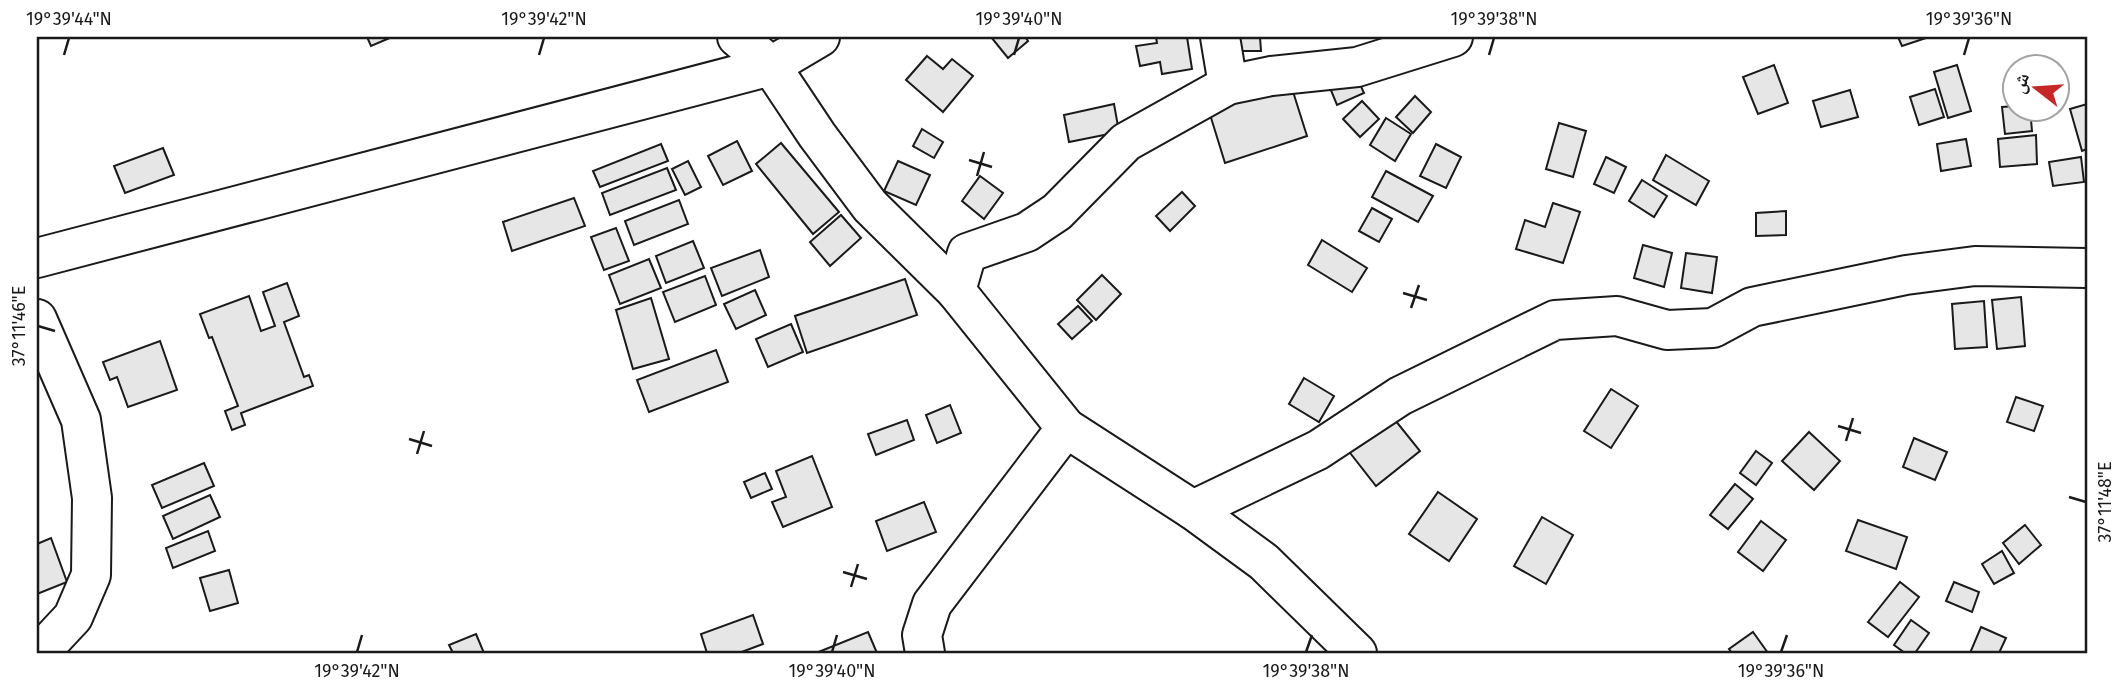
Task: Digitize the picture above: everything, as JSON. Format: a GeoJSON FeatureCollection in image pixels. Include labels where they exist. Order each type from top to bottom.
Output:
{"type":"FeatureCollection","features":[{"type":"Feature","properties":{"kind":"street"},"geometry":{"type":"LineString","coordinates":[[737,37],[771,66],[817,135],[870,206],[956,291],[1066,428],[1193,510],[1264,562],[1357,653]]}},
{"type":"Feature","properties":{"kind":"street"},"geometry":{"type":"LineString","coordinates":[[37,258],[771,66],[820,37]]}},
{"type":"Feature","properties":{"kind":"street"},"geometry":{"type":"LineString","coordinates":[[1220,37],[1228,85]]}},
{"type":"Feature","properties":{"kind":"street"},"geometry":{"type":"LineString","coordinates":[[956,291],[967,253],[1027,232],[1057,212],[1126,142],[1228,85],[1271,76],[1357,67],[1453,37]]}},
{"type":"Feature","properties":{"kind":"street"},"geometry":{"type":"LineString","coordinates":[[1193,510],[1318,450],[1400,396],[1555,320],[1617,316],[1667,330],[1713,328],[1752,307],[1906,275],[1975,266],[2087,268]]}},
{"type":"Feature","properties":{"kind":"street"},"geometry":{"type":"LineString","coordinates":[[37,319],[81,420],[92,498],[91,575],[73,617],[37,652]]}},
{"type":"Feature","properties":{"kind":"street"},"geometry":{"type":"LineString","coordinates":[[925,653],[922,635],[932,604],[1066,428]]}},
{"type":"Feature","properties":{"kind":"building"},"geometry":{"type":"Polygon","coordinates":[[[367,37],[392,37],[371,46],[367,37]]]}},
{"type":"Feature","properties":{"kind":"building"},"geometry":{"type":"Polygon","coordinates":[[[991,37],[1025,37],[1028,41],[1008,58],[991,37]]]}},
{"type":"Feature","properties":{"kind":"building"},"geometry":{"type":"Polygon","coordinates":[[[1156,37],[1187,37],[1192,69],[1162,74],[1160,62],[1140,66],[1136,46],[1157,43],[1156,37]]]}},
{"type":"Feature","properties":{"kind":"building"},"geometry":{"type":"Polygon","coordinates":[[[1231,37],[1260,37],[1261,51],[1231,51],[1231,37]]]}},
{"type":"Feature","properties":{"kind":"building"},"geometry":{"type":"Polygon","coordinates":[[[1898,37],[1929,37],[1902,46],[1898,37]]]}},
{"type":"Feature","properties":{"kind":"building"},"geometry":{"type":"Polygon","coordinates":[[[927,56],[943,69],[952,59],[973,76],[943,112],[906,80],[927,56]]]}},
{"type":"Feature","properties":{"kind":"building"},"geometry":{"type":"Polygon","coordinates":[[[1774,65],[1788,103],[1758,114],[1743,77],[1774,65]]]}},
{"type":"Feature","properties":{"kind":"building"},"geometry":{"type":"Polygon","coordinates":[[[1957,65],[1971,111],[1948,118],[1934,72],[1957,65]]]}},
{"type":"Feature","properties":{"kind":"building"},"geometry":{"type":"Polygon","coordinates":[[[1354,71],[1364,93],[1337,105],[1328,83],[1354,71]]]}},
{"type":"Feature","properties":{"kind":"building"},"geometry":{"type":"Polygon","coordinates":[[[1290,82],[1307,136],[1225,163],[1208,108],[1290,82]]]}},
{"type":"Feature","properties":{"kind":"building"},"geometry":{"type":"Polygon","coordinates":[[[1935,89],[1944,117],[1919,125],[1910,97],[1935,89]]]}},
{"type":"Feature","properties":{"kind":"building"},"geometry":{"type":"Polygon","coordinates":[[[1850,90],[1858,117],[1821,127],[1813,101],[1850,90]]]}},
{"type":"Feature","properties":{"kind":"building"},"geometry":{"type":"Polygon","coordinates":[[[1415,96],[1431,112],[1413,133],[1396,117],[1415,96]]]}},
{"type":"Feature","properties":{"kind":"building"},"geometry":{"type":"Polygon","coordinates":[[[1362,101],[1379,119],[1360,137],[1343,119],[1362,101]]]}},
{"type":"Feature","properties":{"kind":"building"},"geometry":{"type":"Polygon","coordinates":[[[1114,104],[1119,132],[1069,142],[1064,115],[1114,104]]]}},
{"type":"Feature","properties":{"kind":"building"},"geometry":{"type":"Polygon","coordinates":[[[2087,104],[2087,149],[2082,151],[2072,116],[2072,108],[2087,104]]]}},
{"type":"Feature","properties":{"kind":"building"},"geometry":{"type":"Polygon","coordinates":[[[1386,118],[1411,134],[1395,161],[1370,145],[1386,118]]]}},
{"type":"Feature","properties":{"kind":"building"},"geometry":{"type":"Polygon","coordinates":[[[2004,122],[2031,122],[2032,131],[2005,134],[2004,122]]]}},
{"type":"Feature","properties":{"kind":"building"},"geometry":{"type":"Polygon","coordinates":[[[1559,123],[1586,131],[1573,177],[1546,169],[1559,123]]]}},
{"type":"Feature","properties":{"kind":"building"},"geometry":{"type":"Polygon","coordinates":[[[922,129],[943,142],[934,158],[913,146],[922,129]]]}},
{"type":"Feature","properties":{"kind":"building"},"geometry":{"type":"Polygon","coordinates":[[[2036,135],[2037,164],[2000,167],[1998,139],[2036,135]]]}},
{"type":"Feature","properties":{"kind":"building"},"geometry":{"type":"Polygon","coordinates":[[[1966,139],[1971,166],[1941,171],[1937,144],[1966,139]]]}},
{"type":"Feature","properties":{"kind":"building"},"geometry":{"type":"Polygon","coordinates":[[[737,141],[752,171],[723,185],[708,156],[737,141]]]}},
{"type":"Feature","properties":{"kind":"building"},"geometry":{"type":"Polygon","coordinates":[[[781,143],[839,212],[813,234],[756,164],[781,143]]]}},
{"type":"Feature","properties":{"kind":"building"},"geometry":{"type":"Polygon","coordinates":[[[661,144],[668,161],[600,187],[593,171],[661,144]]]}},
{"type":"Feature","properties":{"kind":"building"},"geometry":{"type":"Polygon","coordinates":[[[1436,144],[1461,157],[1446,188],[1420,176],[1436,144]]]}},
{"type":"Feature","properties":{"kind":"building"},"geometry":{"type":"Polygon","coordinates":[[[163,148],[174,175],[125,193],[114,166],[163,148]]]}},
{"type":"Feature","properties":{"kind":"building"},"geometry":{"type":"Polygon","coordinates":[[[1666,155],[1709,181],[1696,205],[1653,180],[1666,155]]]}},
{"type":"Feature","properties":{"kind":"building"},"geometry":{"type":"Polygon","coordinates":[[[1606,157],[1626,167],[1614,193],[1594,184],[1606,157]]]}},
{"type":"Feature","properties":{"kind":"building"},"geometry":{"type":"Polygon","coordinates":[[[2081,157],[2084,182],[2053,186],[2049,162],[2081,157]]]}},
{"type":"Feature","properties":{"kind":"building"},"geometry":{"type":"Polygon","coordinates":[[[688,161],[701,187],[685,195],[672,169],[688,161]]]}},
{"type":"Feature","properties":{"kind":"building"},"geometry":{"type":"Polygon","coordinates":[[[898,161],[930,175],[916,205],[884,191],[898,161]]]}},
{"type":"Feature","properties":{"kind":"building"},"geometry":{"type":"Polygon","coordinates":[[[667,168],[676,190],[610,215],[602,193],[667,168]]]}},
{"type":"Feature","properties":{"kind":"building"},"geometry":{"type":"Polygon","coordinates":[[[1386,171],[1433,196],[1418,222],[1372,197],[1386,171]]]}},
{"type":"Feature","properties":{"kind":"building"},"geometry":{"type":"Polygon","coordinates":[[[980,176],[1003,193],[984,219],[962,201],[980,176]]]}},
{"type":"Feature","properties":{"kind":"building"},"geometry":{"type":"Polygon","coordinates":[[[1642,180],[1667,196],[1654,217],[1629,201],[1642,180]]]}},
{"type":"Feature","properties":{"kind":"building"},"geometry":{"type":"Polygon","coordinates":[[[1182,192],[1195,206],[1170,231],[1156,216],[1182,192]]]}},
{"type":"Feature","properties":{"kind":"building"},"geometry":{"type":"Polygon","coordinates":[[[574,198],[585,226],[512,251],[503,222],[574,198]]]}},
{"type":"Feature","properties":{"kind":"building"},"geometry":{"type":"Polygon","coordinates":[[[679,200],[688,224],[634,245],[625,221],[679,200]]]}},
{"type":"Feature","properties":{"kind":"building"},"geometry":{"type":"Polygon","coordinates":[[[1553,203],[1580,212],[1563,263],[1516,249],[1525,220],[1545,227],[1553,203]]]}},
{"type":"Feature","properties":{"kind":"building"},"geometry":{"type":"Polygon","coordinates":[[[1372,208],[1392,219],[1379,242],[1359,231],[1372,208]]]}},
{"type":"Feature","properties":{"kind":"building"},"geometry":{"type":"Polygon","coordinates":[[[1786,211],[1786,235],[1756,236],[1756,213],[1786,211]]]}},
{"type":"Feature","properties":{"kind":"building"},"geometry":{"type":"Polygon","coordinates":[[[841,215],[861,238],[830,266],[810,242],[841,215]]]}},
{"type":"Feature","properties":{"kind":"building"},"geometry":{"type":"Polygon","coordinates":[[[616,228],[629,261],[604,270],[591,237],[616,228]]]}},
{"type":"Feature","properties":{"kind":"building"},"geometry":{"type":"Polygon","coordinates":[[[1322,240],[1367,268],[1352,292],[1308,265],[1322,240]]]}},
{"type":"Feature","properties":{"kind":"building"},"geometry":{"type":"Polygon","coordinates":[[[693,241],[704,268],[666,283],[656,256],[693,241]]]}},
{"type":"Feature","properties":{"kind":"building"},"geometry":{"type":"Polygon","coordinates":[[[1643,245],[1672,253],[1664,287],[1634,278],[1643,245]]]}},
{"type":"Feature","properties":{"kind":"building"},"geometry":{"type":"Polygon","coordinates":[[[760,250],[769,277],[722,296],[711,268],[760,250]]]}},
{"type":"Feature","properties":{"kind":"building"},"geometry":{"type":"Polygon","coordinates":[[[1686,253],[1717,257],[1712,293],[1681,288],[1686,253]]]}},
{"type":"Feature","properties":{"kind":"building"},"geometry":{"type":"Polygon","coordinates":[[[649,259],[661,288],[620,304],[609,275],[649,259]]]}},
{"type":"Feature","properties":{"kind":"building"},"geometry":{"type":"Polygon","coordinates":[[[1102,275],[1121,294],[1096,320],[1077,300],[1102,275]]]}},
{"type":"Feature","properties":{"kind":"building"},"geometry":{"type":"Polygon","coordinates":[[[705,276],[716,305],[675,322],[663,292],[705,276]]]}},
{"type":"Feature","properties":{"kind":"building"},"geometry":{"type":"Polygon","coordinates":[[[905,279],[917,315],[807,353],[795,316],[905,279]]]}},
{"type":"Feature","properties":{"kind":"building"},"geometry":{"type":"Polygon","coordinates":[[[287,283],[299,316],[284,322],[304,377],[309,375],[313,386],[241,413],[245,425],[232,430],[225,411],[238,406],[212,337],[209,338],[200,314],[249,296],[261,331],[275,326],[263,292],[287,283]]]}},
{"type":"Feature","properties":{"kind":"building"},"geometry":{"type":"Polygon","coordinates":[[[755,290],[766,315],[736,329],[724,304],[755,290]]]}},
{"type":"Feature","properties":{"kind":"building"},"geometry":{"type":"Polygon","coordinates":[[[2021,297],[2025,346],[1997,349],[1992,300],[2021,297]]]}},
{"type":"Feature","properties":{"kind":"building"},"geometry":{"type":"Polygon","coordinates":[[[651,298],[669,359],[633,369],[616,310],[651,298]]]}},
{"type":"Feature","properties":{"kind":"building"},"geometry":{"type":"Polygon","coordinates":[[[1984,301],[1987,347],[1955,349],[1952,304],[1984,301]]]}},
{"type":"Feature","properties":{"kind":"building"},"geometry":{"type":"Polygon","coordinates":[[[1078,306],[1092,321],[1072,339],[1058,324],[1078,306]]]}},
{"type":"Feature","properties":{"kind":"building"},"geometry":{"type":"Polygon","coordinates":[[[791,324],[803,352],[768,367],[756,339],[791,324]]]}},
{"type":"Feature","properties":{"kind":"building"},"geometry":{"type":"Polygon","coordinates":[[[160,341],[177,390],[128,407],[117,377],[110,380],[103,362],[160,341]]]}},
{"type":"Feature","properties":{"kind":"building"},"geometry":{"type":"Polygon","coordinates":[[[716,350],[728,382],[649,412],[637,380],[716,350]]]}},
{"type":"Feature","properties":{"kind":"building"},"geometry":{"type":"Polygon","coordinates":[[[1304,378],[1334,396],[1319,422],[1289,404],[1304,378]]]}},
{"type":"Feature","properties":{"kind":"building"},"geometry":{"type":"Polygon","coordinates":[[[1611,389],[1638,406],[1611,448],[1584,431],[1611,389]]]}},
{"type":"Feature","properties":{"kind":"building"},"geometry":{"type":"Polygon","coordinates":[[[2016,397],[2043,406],[2034,431],[2007,422],[2016,397]]]}},
{"type":"Feature","properties":{"kind":"building"},"geometry":{"type":"Polygon","coordinates":[[[950,405],[961,433],[937,443],[926,415],[950,405]]]}},
{"type":"Feature","properties":{"kind":"building"},"geometry":{"type":"Polygon","coordinates":[[[1391,415],[1420,451],[1376,486],[1347,449],[1391,415]]]}},
{"type":"Feature","properties":{"kind":"building"},"geometry":{"type":"Polygon","coordinates":[[[907,420],[914,440],[876,455],[868,434],[907,420]]]}},
{"type":"Feature","properties":{"kind":"building"},"geometry":{"type":"Polygon","coordinates":[[[1809,432],[1840,461],[1814,490],[1782,461],[1809,432]]]}},
{"type":"Feature","properties":{"kind":"building"},"geometry":{"type":"Polygon","coordinates":[[[1914,438],[1947,452],[1935,480],[1903,467],[1914,438]]]}},
{"type":"Feature","properties":{"kind":"building"},"geometry":{"type":"Polygon","coordinates":[[[1756,451],[1772,463],[1756,485],[1740,473],[1756,451]]]}},
{"type":"Feature","properties":{"kind":"building"},"geometry":{"type":"Polygon","coordinates":[[[812,456],[832,507],[783,527],[772,502],[786,497],[776,471],[812,456]]]}},
{"type":"Feature","properties":{"kind":"building"},"geometry":{"type":"Polygon","coordinates":[[[204,463],[214,486],[162,508],[152,485],[204,463]]]}},
{"type":"Feature","properties":{"kind":"building"},"geometry":{"type":"Polygon","coordinates":[[[765,473],[772,489],[751,498],[744,482],[765,473]]]}},
{"type":"Feature","properties":{"kind":"building"},"geometry":{"type":"Polygon","coordinates":[[[1735,484],[1753,499],[1728,529],[1710,515],[1735,484]]]}},
{"type":"Feature","properties":{"kind":"building"},"geometry":{"type":"Polygon","coordinates":[[[1438,492],[1477,519],[1449,561],[1409,534],[1438,492]]]}},
{"type":"Feature","properties":{"kind":"building"},"geometry":{"type":"Polygon","coordinates":[[[210,495],[220,517],[173,539],[163,516],[210,495]]]}},
{"type":"Feature","properties":{"kind":"building"},"geometry":{"type":"Polygon","coordinates":[[[924,502],[936,532],[887,551],[876,521],[924,502]]]}},
{"type":"Feature","properties":{"kind":"building"},"geometry":{"type":"Polygon","coordinates":[[[1542,517],[1573,535],[1546,584],[1514,566],[1542,517]]]}},
{"type":"Feature","properties":{"kind":"building"},"geometry":{"type":"Polygon","coordinates":[[[1858,520],[1907,537],[1896,569],[1846,551],[1858,520]]]}},
{"type":"Feature","properties":{"kind":"building"},"geometry":{"type":"Polygon","coordinates":[[[1761,521],[1786,540],[1763,571],[1738,552],[1761,521]]]}},
{"type":"Feature","properties":{"kind":"building"},"geometry":{"type":"Polygon","coordinates":[[[2025,525],[2041,545],[2019,564],[2003,543],[2025,525]]]}},
{"type":"Feature","properties":{"kind":"building"},"geometry":{"type":"Polygon","coordinates":[[[208,531],[215,551],[173,568],[166,548],[208,531]]]}},
{"type":"Feature","properties":{"kind":"building"},"geometry":{"type":"Polygon","coordinates":[[[51,538],[67,582],[37,594],[37,544],[51,538]]]}},
{"type":"Feature","properties":{"kind":"building"},"geometry":{"type":"Polygon","coordinates":[[[2002,551],[2014,573],[1994,584],[1982,564],[2002,551]]]}},
{"type":"Feature","properties":{"kind":"building"},"geometry":{"type":"Polygon","coordinates":[[[229,570],[238,603],[210,611],[200,578],[229,570]]]}},
{"type":"Feature","properties":{"kind":"building"},"geometry":{"type":"Polygon","coordinates":[[[1900,582],[1919,597],[1888,637],[1868,622],[1900,582]]]}},
{"type":"Feature","properties":{"kind":"building"},"geometry":{"type":"Polygon","coordinates":[[[1954,582],[1979,592],[1972,612],[1946,601],[1954,582]]]}},
{"type":"Feature","properties":{"kind":"building"},"geometry":{"type":"Polygon","coordinates":[[[753,615],[763,644],[739,653],[707,653],[701,634],[753,615]]]}},
{"type":"Feature","properties":{"kind":"building"},"geometry":{"type":"Polygon","coordinates":[[[1911,620],[1929,633],[1915,653],[1905,653],[1894,645],[1911,620]]]}},
{"type":"Feature","properties":{"kind":"building"},"geometry":{"type":"Polygon","coordinates":[[[1981,627],[2006,638],[1999,653],[1970,653],[1981,627]]]}},
{"type":"Feature","properties":{"kind":"building"},"geometry":{"type":"Polygon","coordinates":[[[868,632],[877,653],[816,653],[868,632]]]}},
{"type":"Feature","properties":{"kind":"building"},"geometry":{"type":"Polygon","coordinates":[[[1753,632],[1768,653],[1732,653],[1729,649],[1753,632]]]}},
{"type":"Feature","properties":{"kind":"building"},"geometry":{"type":"Polygon","coordinates":[[[476,634],[484,653],[453,653],[449,645],[476,634]]]}}]}
